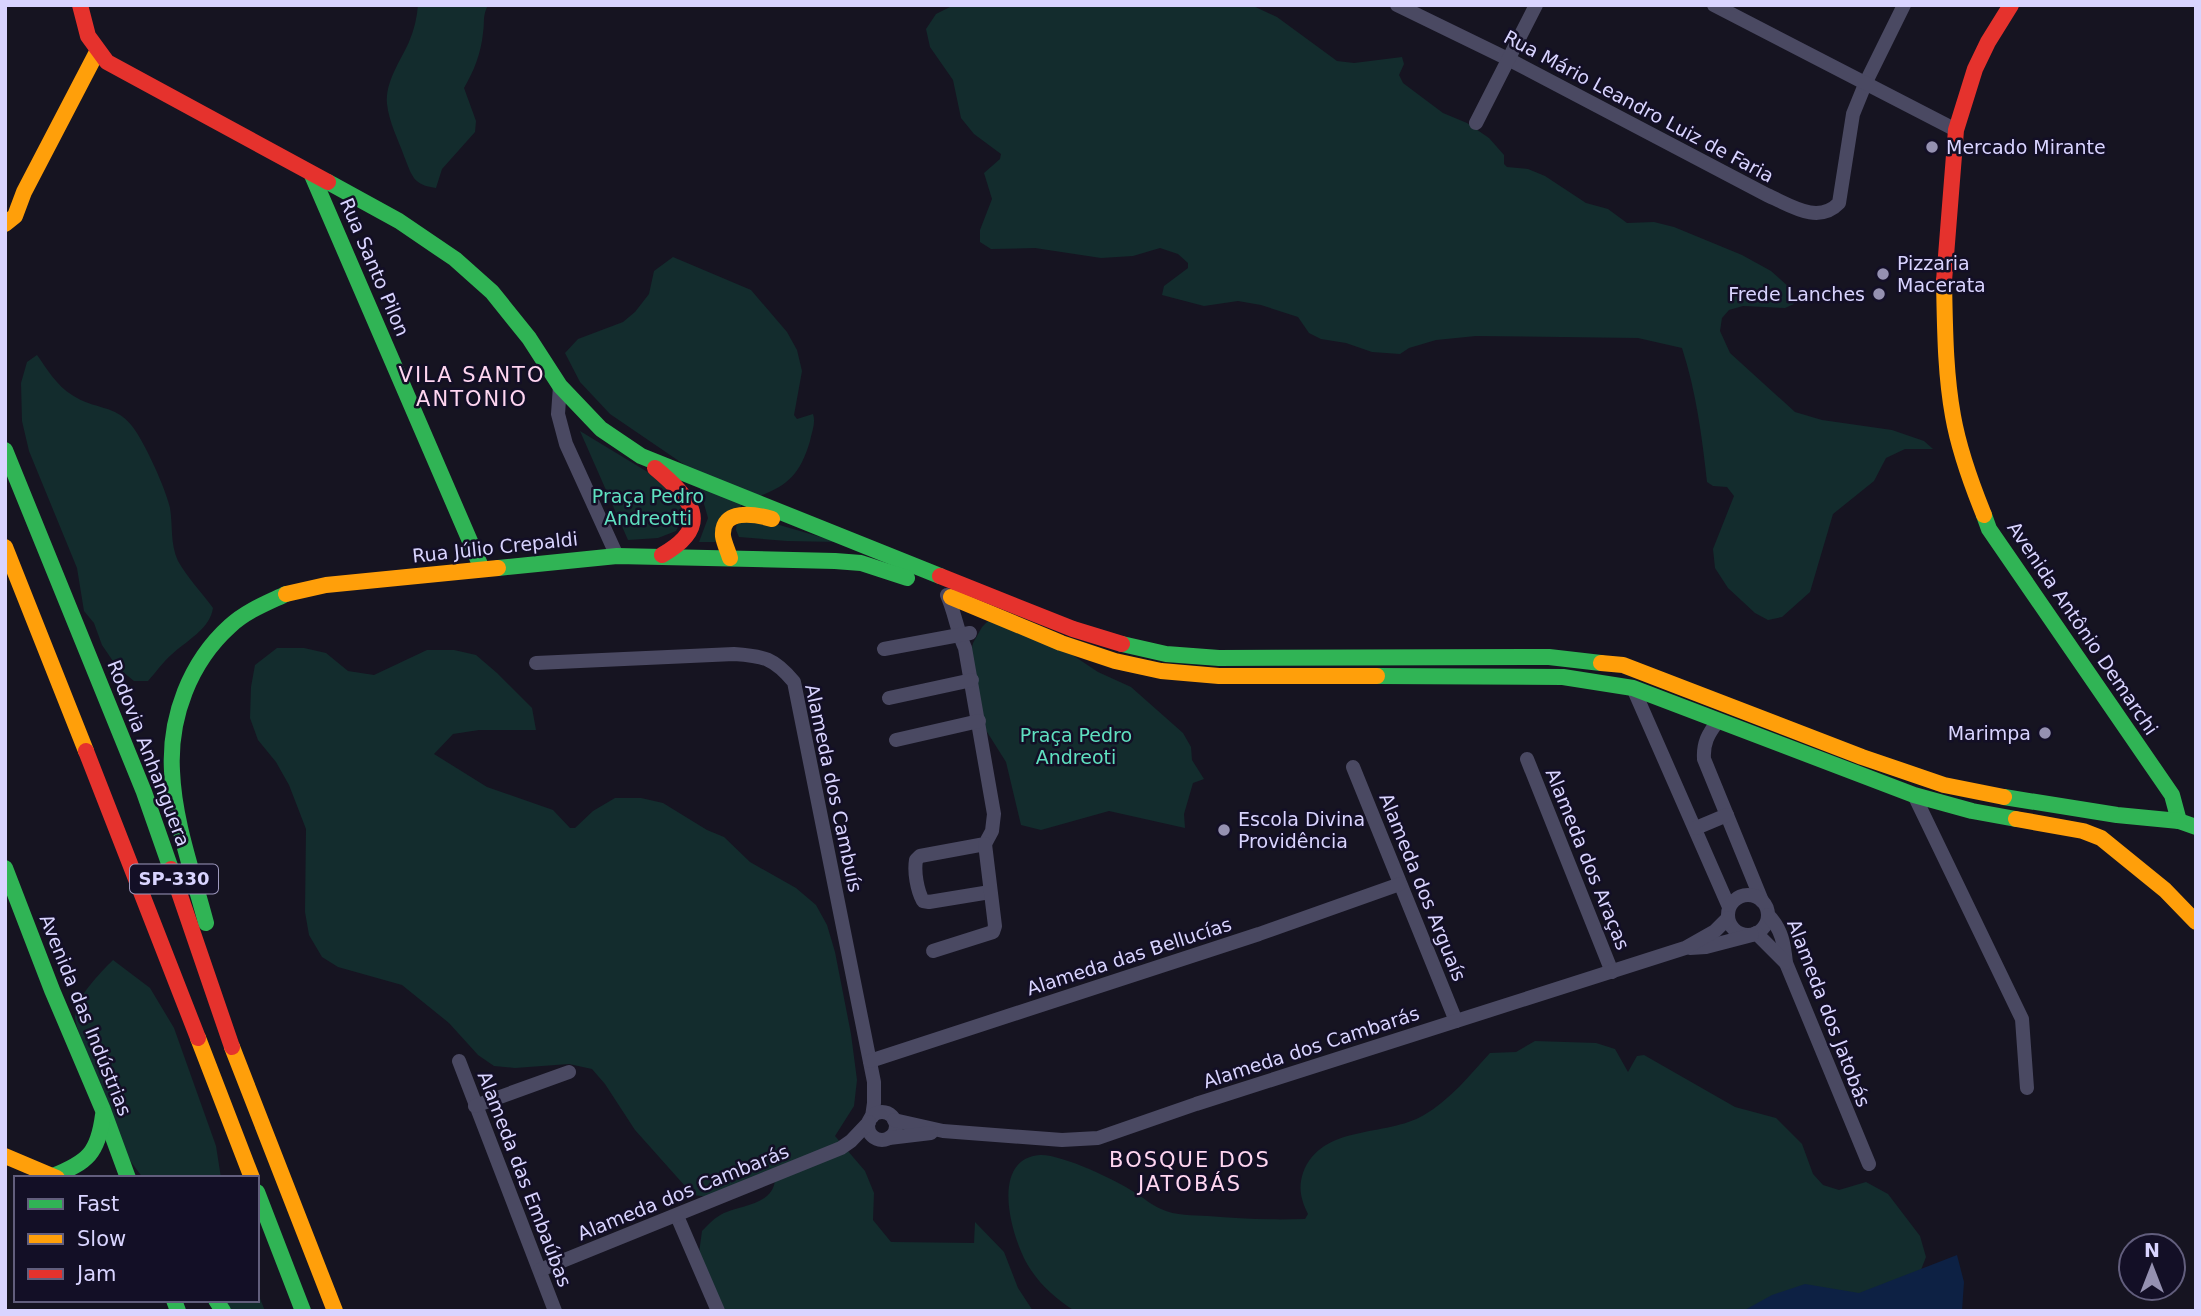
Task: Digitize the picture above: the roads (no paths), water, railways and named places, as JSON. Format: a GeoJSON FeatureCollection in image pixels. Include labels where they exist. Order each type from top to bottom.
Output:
{"type":"FeatureCollection","features":[{"type":"Feature","properties":{"kind":"main road"},"geometry":{"type":"LineString","coordinates":[[80,5],[89,42],[107,62],[399,221],[455,259],[492,292],[529,338],[560,386],[601,429],[641,456],[684,492],[692,512],[692,525],[688,535],[662,555]]}},
{"type":"Feature","properties":{"kind":"main road","name":"Avenida Antônio Demarchi"},"geometry":{"type":"LineString","coordinates":[[2011,5],[1975,69],[1956,130],[1944,272],[1953,417],[1969,477],[1989,529],[2172,795],[2179,821]]}},
{"type":"Feature","properties":{"kind":"main road"},"geometry":{"type":"LineString","coordinates":[[5,224],[15,215],[24,192],[97,52]]}},
{"type":"Feature","properties":{"kind":"main road","name":"Rua Santo Pilon"},"geometry":{"type":"LineString","coordinates":[[312,175],[482,569]]}},
{"type":"Feature","properties":{"kind":"main road"},"geometry":{"type":"LineString","coordinates":[[338,236],[349,212],[369,205]]}},
{"type":"Feature","properties":{"kind":"main road","name":"Rodovia Anhanguera"},"geometry":{"type":"LineString","coordinates":[[5,450],[144,792],[240,1072],[335,1311]]}},
{"type":"Feature","properties":{"kind":"main road"},"geometry":{"type":"LineString","coordinates":[[641,456],[1073,629],[1121,644],[1166,654],[1219,658],[1549,657],[1623,665],[1862,757],[1944,785],[2019,800],[2179,821],[2196,827]]}},
{"type":"Feature","properties":{"kind":"main road"},"geometry":{"type":"LineString","coordinates":[[730,558],[723,536],[724,527],[729,519],[739,514],[755,514],[811,532],[859,543]]}},
{"type":"Feature","properties":{"kind":"main road","name":"SP-330"},"geometry":{"type":"LineString","coordinates":[[5,547],[251,1176]]}},
{"type":"Feature","properties":{"kind":"main road","name":"Rua Júlio Crepaldi"},"geometry":{"type":"LineString","coordinates":[[240,1072],[173,790],[174,732],[181,700],[209,649],[230,626],[257,607],[286,594],[326,585],[617,556],[662,555],[861,563],[890,571],[1061,643],[1115,661],[1161,671],[1219,676],[1563,677],[1633,688],[1914,795],[1972,811],[2083,831],[2101,838],[2165,890],[2196,922]]}},
{"type":"Feature","properties":{"kind":"main road","name":"Avenida das Indústrias"},"geometry":{"type":"LineString","coordinates":[[5,868],[127,1176]]}},
{"type":"Feature","properties":{"kind":"main road"},"geometry":{"type":"LineString","coordinates":[[57,1176],[88,1158],[97,1147],[103,1110]]}},
{"type":"Feature","properties":{"kind":"main road"},"geometry":{"type":"LineString","coordinates":[[5,1156],[53,1176]]}},
{"type":"Feature","properties":{"kind":"main road"},"geometry":{"type":"LineString","coordinates":[[259,1197],[303,1311]]}},
{"type":"Feature","properties":{"kind":"street","name":"Rua Mário Leandro Luiz de Faria"},"geometry":{"type":"LineString","coordinates":[[1397,5],[1508,59],[1767,195],[1802,211],[1819,214],[1831,211],[1839,203],[1853,114],[1866,82]]}},
{"type":"Feature","properties":{"kind":"street"},"geometry":{"type":"LineString","coordinates":[[1476,123],[1536,5]]}},
{"type":"Feature","properties":{"kind":"street"},"geometry":{"type":"LineString","coordinates":[[1714,5],[1956,130]]}},
{"type":"Feature","properties":{"kind":"street"},"geometry":{"type":"LineString","coordinates":[[1866,82],[1904,5]]}},
{"type":"Feature","properties":{"kind":"street"},"geometry":{"type":"LineString","coordinates":[[560,386],[558,414],[566,444],[617,556]]}},
{"type":"Feature","properties":{"kind":"street"},"geometry":{"type":"LineString","coordinates":[[933,951],[993,932],[995,926],[985,844],[992,831],[994,814],[965,639],[947,595]]}},
{"type":"Feature","properties":{"kind":"street"},"geometry":{"type":"LineString","coordinates":[[884,649],[965,639],[987,612]]}},
{"type":"Feature","properties":{"kind":"street","name":"Alameda dos Cambuís"},"geometry":{"type":"LineString","coordinates":[[536,663],[761,655],[780,665],[794,682],[874,1082],[874,1103],[870,1119]]}},
{"type":"Feature","properties":{"kind":"street"},"geometry":{"type":"LineString","coordinates":[[889,698],[972,680]]}},
{"type":"Feature","properties":{"kind":"street"},"geometry":{"type":"LineString","coordinates":[[1633,688],[1696,828],[1729,912],[1732,928],[1741,934],[1754,934],[1786,963]]}},
{"type":"Feature","properties":{"kind":"street"},"geometry":{"type":"LineString","coordinates":[[896,740],[979,721]]}},
{"type":"Feature","properties":{"kind":"street","name":"Alameda dos Jatobás"},"geometry":{"type":"LineString","coordinates":[[1718,721],[1703,746],[1704,760],[1762,901],[1767,907],[1767,922],[1754,934]]}},
{"type":"Feature","properties":{"kind":"street","name":"Alameda dos Araças"},"geometry":{"type":"LineString","coordinates":[[1527,760],[1612,972]]}},
{"type":"Feature","properties":{"kind":"street","name":"Alameda dos Arguaís"},"geometry":{"type":"LineString","coordinates":[[1353,767],[1456,1021]]}},
{"type":"Feature","properties":{"kind":"street"},"geometry":{"type":"LineString","coordinates":[[1914,795],[2022,1019],[2026,1088]]}},
{"type":"Feature","properties":{"kind":"street"},"geometry":{"type":"LineString","coordinates":[[1696,828],[1727,815]]}},
{"type":"Feature","properties":{"kind":"street"},"geometry":{"type":"LineString","coordinates":[[985,844],[920,856],[915,866],[919,895],[923,901],[990,892]]}},
{"type":"Feature","properties":{"kind":"street","name":"Alameda das Bellucías"},"geometry":{"type":"LineString","coordinates":[[870,1061],[1246,938],[1400,884]]}},
{"type":"Feature","properties":{"kind":"street"},"geometry":{"type":"LineString","coordinates":[[1729,912],[1734,900],[1740,896],[1756,896],[1762,901]]}},
{"type":"Feature","properties":{"kind":"street","name":"Alameda dos Cambarás"},"geometry":{"type":"LineString","coordinates":[[892,1118],[943,1131],[1062,1140],[1098,1138],[1685,948],[1715,931],[1729,912]]}},
{"type":"Feature","properties":{"kind":"street","name":"Alameda dos Jatobás"},"geometry":{"type":"LineString","coordinates":[[1768,915],[1779,926],[1786,963],[1869,1164]]}},
{"type":"Feature","properties":{"kind":"street","name":"Alameda dos Cambarás"},"geometry":{"type":"LineString","coordinates":[[1685,948],[1706,947],[1754,934]]}},
{"type":"Feature","properties":{"kind":"street","name":"Alameda das Embaúbas"},"geometry":{"type":"LineString","coordinates":[[459,1061],[555,1311]]}},
{"type":"Feature","properties":{"kind":"street"},"geometry":{"type":"LineString","coordinates":[[475,1106],[569,1072]]}},
{"type":"Feature","properties":{"kind":"street","name":"Alameda dos Cambuís"},"geometry":{"type":"LineString","coordinates":[[874,1082],[892,1118]]}},
{"type":"Feature","properties":{"kind":"street"},"geometry":{"type":"LineString","coordinates":[[881,1113],[892,1118],[895,1130],[883,1139],[870,1132],[870,1119],[881,1113]]}},
{"type":"Feature","properties":{"kind":"street","name":"Alameda dos Cambarás"},"geometry":{"type":"LineString","coordinates":[[540,1270],[841,1148],[851,1141],[870,1119]]}},
{"type":"Feature","properties":{"kind":"street","name":"Alameda dos Cambarás"},"geometry":{"type":"LineString","coordinates":[[841,1148],[854,1149],[883,1139],[943,1131]]}},
{"type":"Feature","properties":{"kind":"street"},"geometry":{"type":"LineString","coordinates":[[677,1216],[718,1311]]}},
{"type":"Feature","properties":{"kind":"water"},"geometry":{"type":"Polygon","coordinates":[[[1957,1255],[1964,1282],[1962,1311],[1743,1311],[1772,1295],[1805,1284],[1859,1293],[1957,1255]]]}},
{"type":"Feature","properties":{"kind":"place","name":"Mercado Mirante"},"geometry":{"type":"Point","coordinates":[1932,147]}},
{"type":"Feature","properties":{"kind":"place","name":"Pizzaria Macerata"},"geometry":{"type":"Point","coordinates":[1883,274]}},
{"type":"Feature","properties":{"kind":"place","name":"Frede Lanches"},"geometry":{"type":"Point","coordinates":[1879,294]}},
{"type":"Feature","properties":{"kind":"place","name":"Marimpa"},"geometry":{"type":"Point","coordinates":[2045,733]}},
{"type":"Feature","properties":{"kind":"place","name":"Escola Divina Providência"},"geometry":{"type":"Point","coordinates":[1224,830]}},
{"type":"Feature","properties":{"kind":"district","name":"VILA SANTO ANTONIO"},"geometry":{"type":"Point","coordinates":[472,387]}},
{"type":"Feature","properties":{"kind":"district","name":"BOSQUE DOS JATOBÁS"},"geometry":{"type":"Point","coordinates":[1190,1172]}},
{"type":"Feature","properties":{"kind":"park label","name":"Praça Pedro Andreotti"},"geometry":{"type":"Point","coordinates":[648,507]}},
{"type":"Feature","properties":{"kind":"park label","name":"Praça Pedro Andreoti"},"geometry":{"type":"Point","coordinates":[1076,746]}}]}
